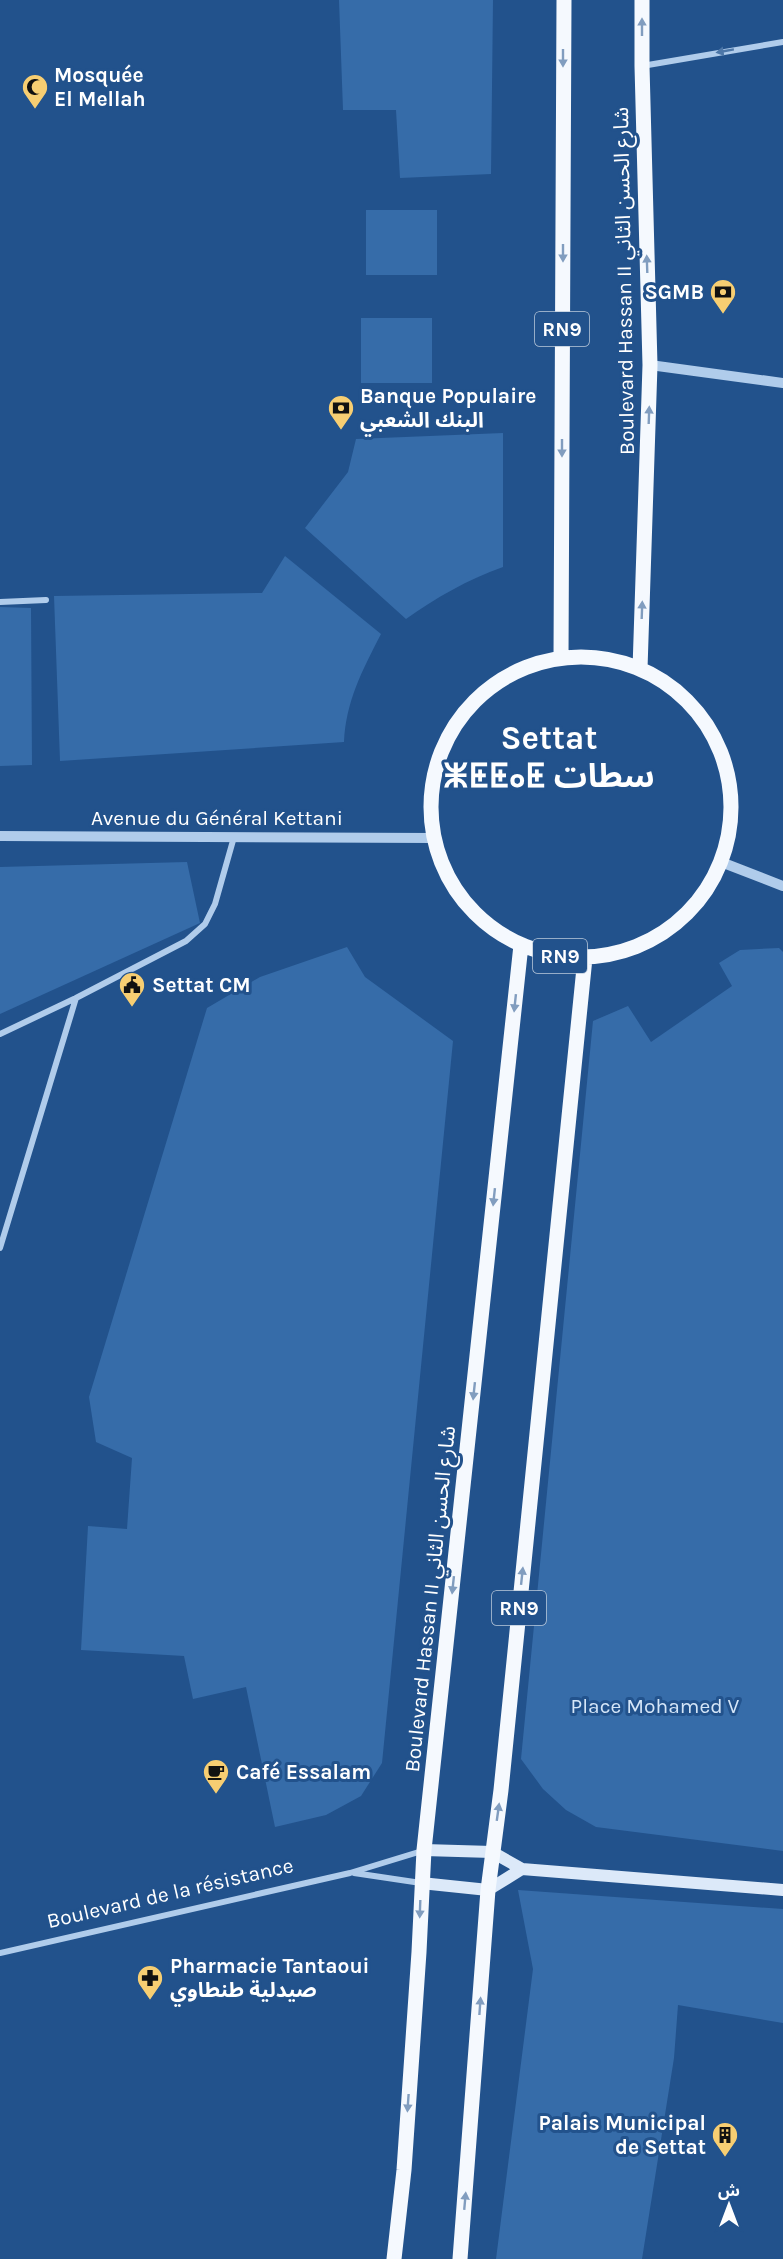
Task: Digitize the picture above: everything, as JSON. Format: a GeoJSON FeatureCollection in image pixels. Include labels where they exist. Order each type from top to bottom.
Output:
{"type":"FeatureCollection","features":[{"type":"Feature","properties":{"kind":"main road","name":"RN9"},"geometry":{"type":"LineString","coordinates":[[561,658],[564,0]]}},
{"type":"Feature","properties":{"kind":"main road","name":"Boulevard Hassan II شارع الحسن الثاني"},"geometry":{"type":"LineString","coordinates":[[640,669],[650,365],[642,0]]}},
{"type":"Feature","properties":{"kind":"main road","name":"RN9"},"geometry":{"type":"LineString","coordinates":[[581,656],[601,658],[640,669],[661,679],[696,710],[720,749],[728,771],[731,794],[728,841],[721,862],[711,883],[699,900],[667,930],[648,942],[628,950],[585,958],[562,956],[521,945],[499,934],[464,902],[450,883],[440,861],[433,838],[430,813],[431,789],[436,764],[445,742],[458,720],[480,696],[513,672],[536,663],[581,656]]}},
{"type":"Feature","properties":{"kind":"main road","name":"Boulevard Hassan II شارع الحسن الثاني"},"geometry":{"type":"LineString","coordinates":[[394,2259],[404,2158],[424,1850],[521,945]]}},
{"type":"Feature","properties":{"kind":"main road","name":"RN9"},"geometry":{"type":"LineString","coordinates":[[460,2259],[488,1890],[502,1779],[585,958]]}},
{"type":"Feature","properties":{"kind":"main road","name":"Boulevard de la résistance"},"geometry":{"type":"LineString","coordinates":[[424,1850],[492,1852]]}},
{"type":"Feature","properties":{"kind":"main road"},"geometry":{"type":"LineString","coordinates":[[492,1852],[522,1869],[783,1890]]}},
{"type":"Feature","properties":{"kind":"main road"},"geometry":{"type":"LineString","coordinates":[[488,1890],[522,1869]]}},
{"type":"Feature","properties":{"kind":"main road","name":"Boulevard de la résistance"},"geometry":{"type":"LineString","coordinates":[[421,1883],[488,1890]]}},
{"type":"Feature","properties":{"kind":"street"},"geometry":{"type":"LineString","coordinates":[[642,66],[783,42]]}},
{"type":"Feature","properties":{"kind":"street"},"geometry":{"type":"LineString","coordinates":[[650,365],[783,383]]}},
{"type":"Feature","properties":{"kind":"street"},"geometry":{"type":"LineString","coordinates":[[0,602],[46,600]]}},
{"type":"Feature","properties":{"kind":"street","name":"Avenue du Général Kettani"},"geometry":{"type":"LineString","coordinates":[[0,836],[433,838]]}},
{"type":"Feature","properties":{"kind":"street"},"geometry":{"type":"LineString","coordinates":[[0,1034],[186,941],[206,924],[215,904],[234,837]]}},
{"type":"Feature","properties":{"kind":"street"},"geometry":{"type":"LineString","coordinates":[[721,862],[783,886]]}},
{"type":"Feature","properties":{"kind":"street"},"geometry":{"type":"LineString","coordinates":[[0,1248],[76,998]]}},
{"type":"Feature","properties":{"kind":"street","name":"Boulevard de la résistance"},"geometry":{"type":"LineString","coordinates":[[0,1953],[350,1873],[424,1850]]}},
{"type":"Feature","properties":{"kind":"street","name":"Boulevard de la résistance"},"geometry":{"type":"LineString","coordinates":[[350,1873],[421,1883]]}},
{"type":"Feature","properties":{"kind":"green space"},"geometry":{"type":"Polygon","coordinates":[[[339,0],[493,0],[491,174],[400,178],[396,110],[343,110],[339,0]]]}},
{"type":"Feature","properties":{"kind":"green space"},"geometry":{"type":"Polygon","coordinates":[[[366,210],[437,210],[437,275],[366,275],[366,210]]]}},
{"type":"Feature","properties":{"kind":"green space"},"geometry":{"type":"Polygon","coordinates":[[[361,318],[432,318],[432,383],[361,383],[361,318]]]}},
{"type":"Feature","properties":{"kind":"green space"},"geometry":{"type":"Polygon","coordinates":[[[503,433],[503,567],[453,590],[406,619],[305,528],[348,472],[356,439],[503,433]]]}},
{"type":"Feature","properties":{"kind":"green space"},"geometry":{"type":"Polygon","coordinates":[[[285,556],[381,634],[361,674],[352,700],[345,727],[344,742],[60,761],[54,596],[262,593],[285,556]]]}},
{"type":"Feature","properties":{"kind":"green space"},"geometry":{"type":"Polygon","coordinates":[[[0,607],[31,608],[32,765],[0,766],[0,607]]]}},
{"type":"Feature","properties":{"kind":"green space"},"geometry":{"type":"Polygon","coordinates":[[[187,862],[200,923],[0,1014],[0,867],[187,862]]]}},
{"type":"Feature","properties":{"kind":"green space"},"geometry":{"type":"Polygon","coordinates":[[[347,947],[365,977],[453,1041],[382,1763],[361,1796],[326,1815],[275,1827],[246,1687],[193,1699],[184,1656],[81,1650],[88,1526],[127,1529],[132,1458],[96,1442],[89,1397],[207,1008],[260,977],[347,947]]]}},
{"type":"Feature","properties":{"kind":"green space","name":"Place Mohamed V"},"geometry":{"type":"Polygon","coordinates":[[[779,948],[783,952],[783,1851],[596,1827],[566,1810],[543,1789],[521,1759],[593,1021],[628,1006],[651,1042],[732,986],[719,963],[740,950],[779,948]]]}},
{"type":"Feature","properties":{"kind":"green space"},"geometry":{"type":"Polygon","coordinates":[[[518,1890],[783,1909],[783,2023],[678,2005],[674,2058],[642,2259],[496,2259],[533,1969],[518,1890]]]}},
{"type":"Feature","properties":{"kind":"place","name":"Mosquée El Mellah"},"geometry":{"type":"Point","coordinates":[35,110]}},
{"type":"Feature","properties":{"kind":"place","name":"SGMB"},"geometry":{"type":"Point","coordinates":[723,315]}},
{"type":"Feature","properties":{"kind":"place","name":"Banque Populaire البنك الشعبي"},"geometry":{"type":"Point","coordinates":[341,431]}},
{"type":"Feature","properties":{"kind":"place","name":"Settat CM"},"geometry":{"type":"Point","coordinates":[132,1008]}},
{"type":"Feature","properties":{"kind":"place","name":"Café Essalam"},"geometry":{"type":"Point","coordinates":[216,1795]}},
{"type":"Feature","properties":{"kind":"place","name":"Pharmacie Tantaoui صيدلية طنطاوي"},"geometry":{"type":"Point","coordinates":[150,2001]}},
{"type":"Feature","properties":{"kind":"place","name":"Palais Municipal de Settat"},"geometry":{"type":"Point","coordinates":[725,2158]}},
{"type":"Feature","properties":{"kind":"district","name":"Settat ⵥⵟⵟⴰⵟ سطات"},"geometry":{"type":"Point","coordinates":[549,756]}}]}
